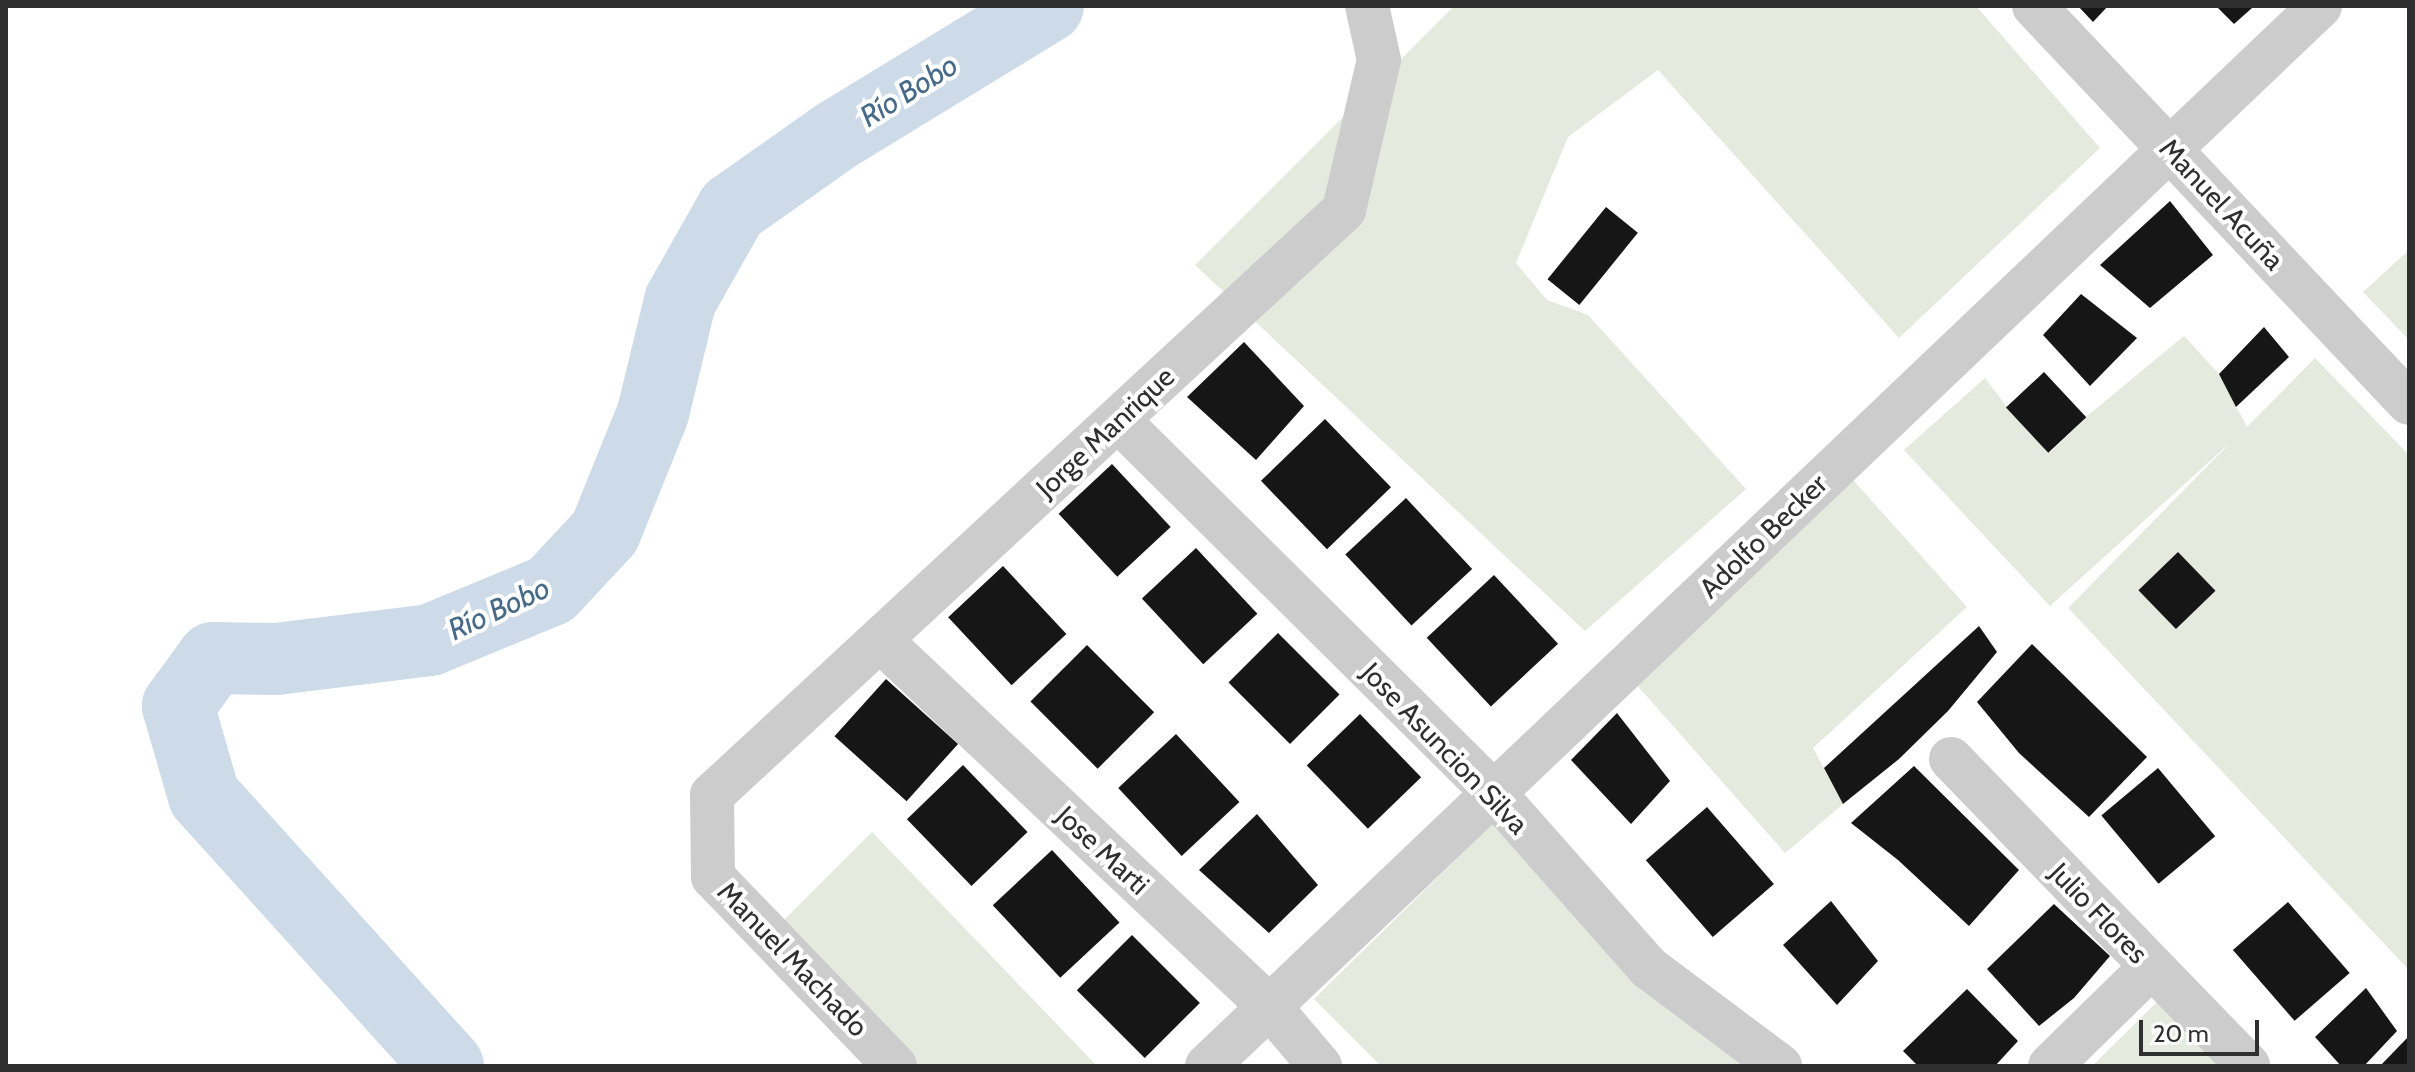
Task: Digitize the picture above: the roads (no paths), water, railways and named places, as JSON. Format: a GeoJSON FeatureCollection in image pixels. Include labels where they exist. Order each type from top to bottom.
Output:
{"type":"FeatureCollection","features":[{"type":"Feature","properties":{"kind":"street","name":"Jorge Manrique"},"geometry":{"type":"LineString","coordinates":[[712,795],[1344,210],[1379,60],[1367,6]]}},
{"type":"Feature","properties":{"kind":"street","name":"Manuel Acuña"},"geometry":{"type":"LineString","coordinates":[[2034,6],[2409,403]]}},
{"type":"Feature","properties":{"kind":"street","name":"Adolfo Becker"},"geometry":{"type":"LineString","coordinates":[[1207,1066],[2320,6]]}},
{"type":"Feature","properties":{"kind":"street","name":"Jose Asuncion Silva"},"geometry":{"type":"LineString","coordinates":[[1118,420],[1494,793],[1649,968],[1780,1066]]}},
{"type":"Feature","properties":{"kind":"street","name":"Jose Marti"},"geometry":{"type":"LineString","coordinates":[[880,640],[1269,1006],[1320,1066]]}},
{"type":"Feature","properties":{"kind":"street","name":"Julio Flores"},"geometry":{"type":"LineString","coordinates":[[1951,759],[2248,1066]]}},
{"type":"Feature","properties":{"kind":"street","name":"Manuel Machado"},"geometry":{"type":"LineString","coordinates":[[712,795],[713,877],[895,1066]]}},
{"type":"Feature","properties":{"kind":"street"},"geometry":{"type":"LineString","coordinates":[[2050,1066],[2151,967]]}},
{"type":"Feature","properties":{"kind":"waterway","name":"Río Bobo"},"geometry":{"type":"LineString","coordinates":[[448,1066],[204,796],[178,706],[213,658],[276,659],[430,640],[551,590],[605,532],[653,413],[680,301],[732,209],[837,135],[1048,6]]}}]}
